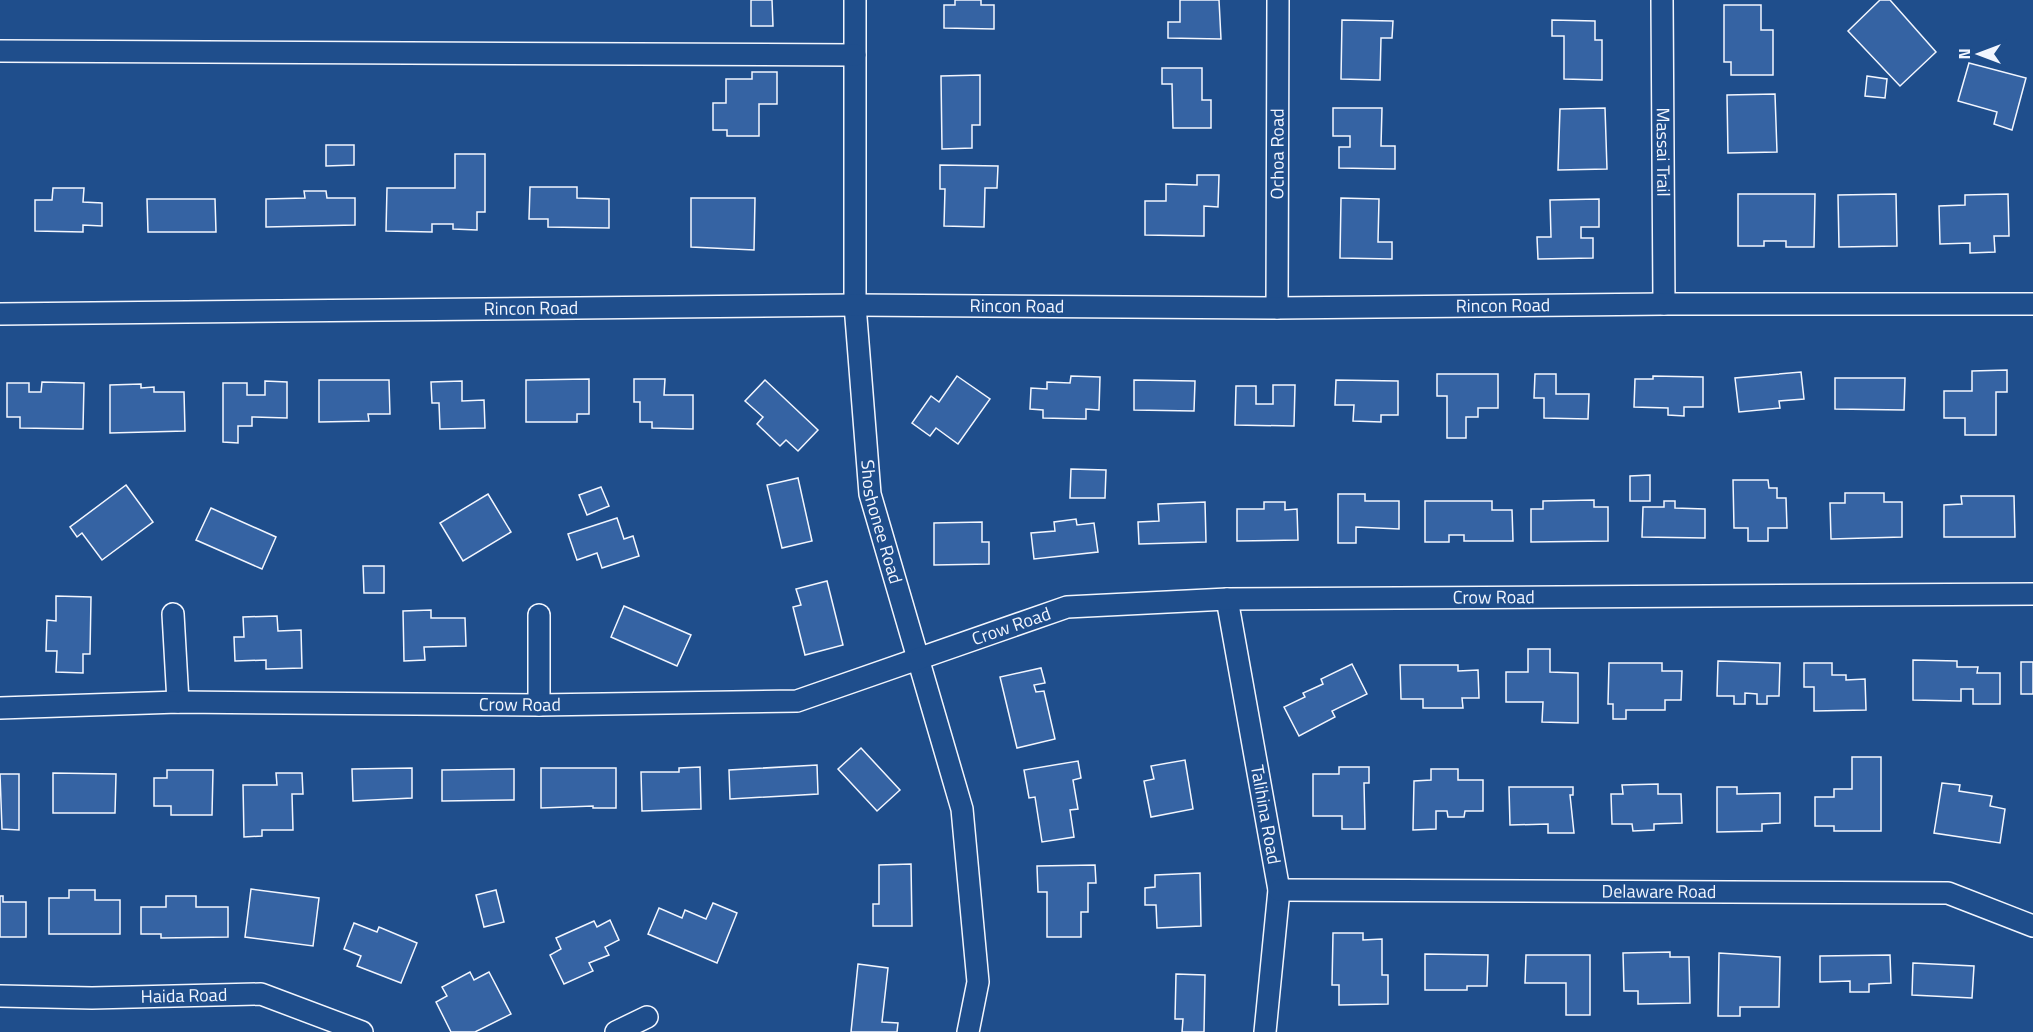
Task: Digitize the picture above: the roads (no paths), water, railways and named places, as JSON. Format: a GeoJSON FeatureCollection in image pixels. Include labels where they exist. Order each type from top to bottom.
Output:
{"type":"FeatureCollection","features":[{"type":"Feature","properties":{"kind":"street","name":"Shoshonee Road"},"geometry":{"type":"LineString","coordinates":[[855,0],[855,304],[870,494],[916,658],[962,809],[978,982],[968,1032]]}},
{"type":"Feature","properties":{"kind":"street","name":"Ochoa Road"},"geometry":{"type":"LineString","coordinates":[[1277,308],[1278,0]]}},
{"type":"Feature","properties":{"kind":"street","name":"Massai Trail"},"geometry":{"type":"LineString","coordinates":[[1662,0],[1664,304]]}},
{"type":"Feature","properties":{"kind":"street"},"geometry":{"type":"LineString","coordinates":[[0,51],[855,55]]}},
{"type":"Feature","properties":{"kind":"street","name":"Rincon Road"},"geometry":{"type":"LineString","coordinates":[[0,314],[855,304],[1277,308],[1664,304],[2033,304]]}},
{"type":"Feature","properties":{"kind":"street","name":"Crow Road"},"geometry":{"type":"LineString","coordinates":[[0,708],[178,702],[539,705],[797,701],[916,658],[1067,608],[1227,599],[2033,594]]}},
{"type":"Feature","properties":{"kind":"street","name":"Talihina Road"},"geometry":{"type":"LineString","coordinates":[[1227,599],[1279,890],[1265,1032]]}},
{"type":"Feature","properties":{"kind":"street"},"geometry":{"type":"LineString","coordinates":[[173,614],[178,702]]}},
{"type":"Feature","properties":{"kind":"street"},"geometry":{"type":"LineString","coordinates":[[539,615],[539,705]]}},
{"type":"Feature","properties":{"kind":"street","name":"Delaware Road"},"geometry":{"type":"LineString","coordinates":[[1279,890],[1948,893],[2033,926]]}},
{"type":"Feature","properties":{"kind":"street","name":"Haida Road"},"geometry":{"type":"LineString","coordinates":[[0,996],[92,998],[261,994],[362,1032]]}},
{"type":"Feature","properties":{"kind":"street"},"geometry":{"type":"LineString","coordinates":[[616,1032],[647,1017]]}}]}
